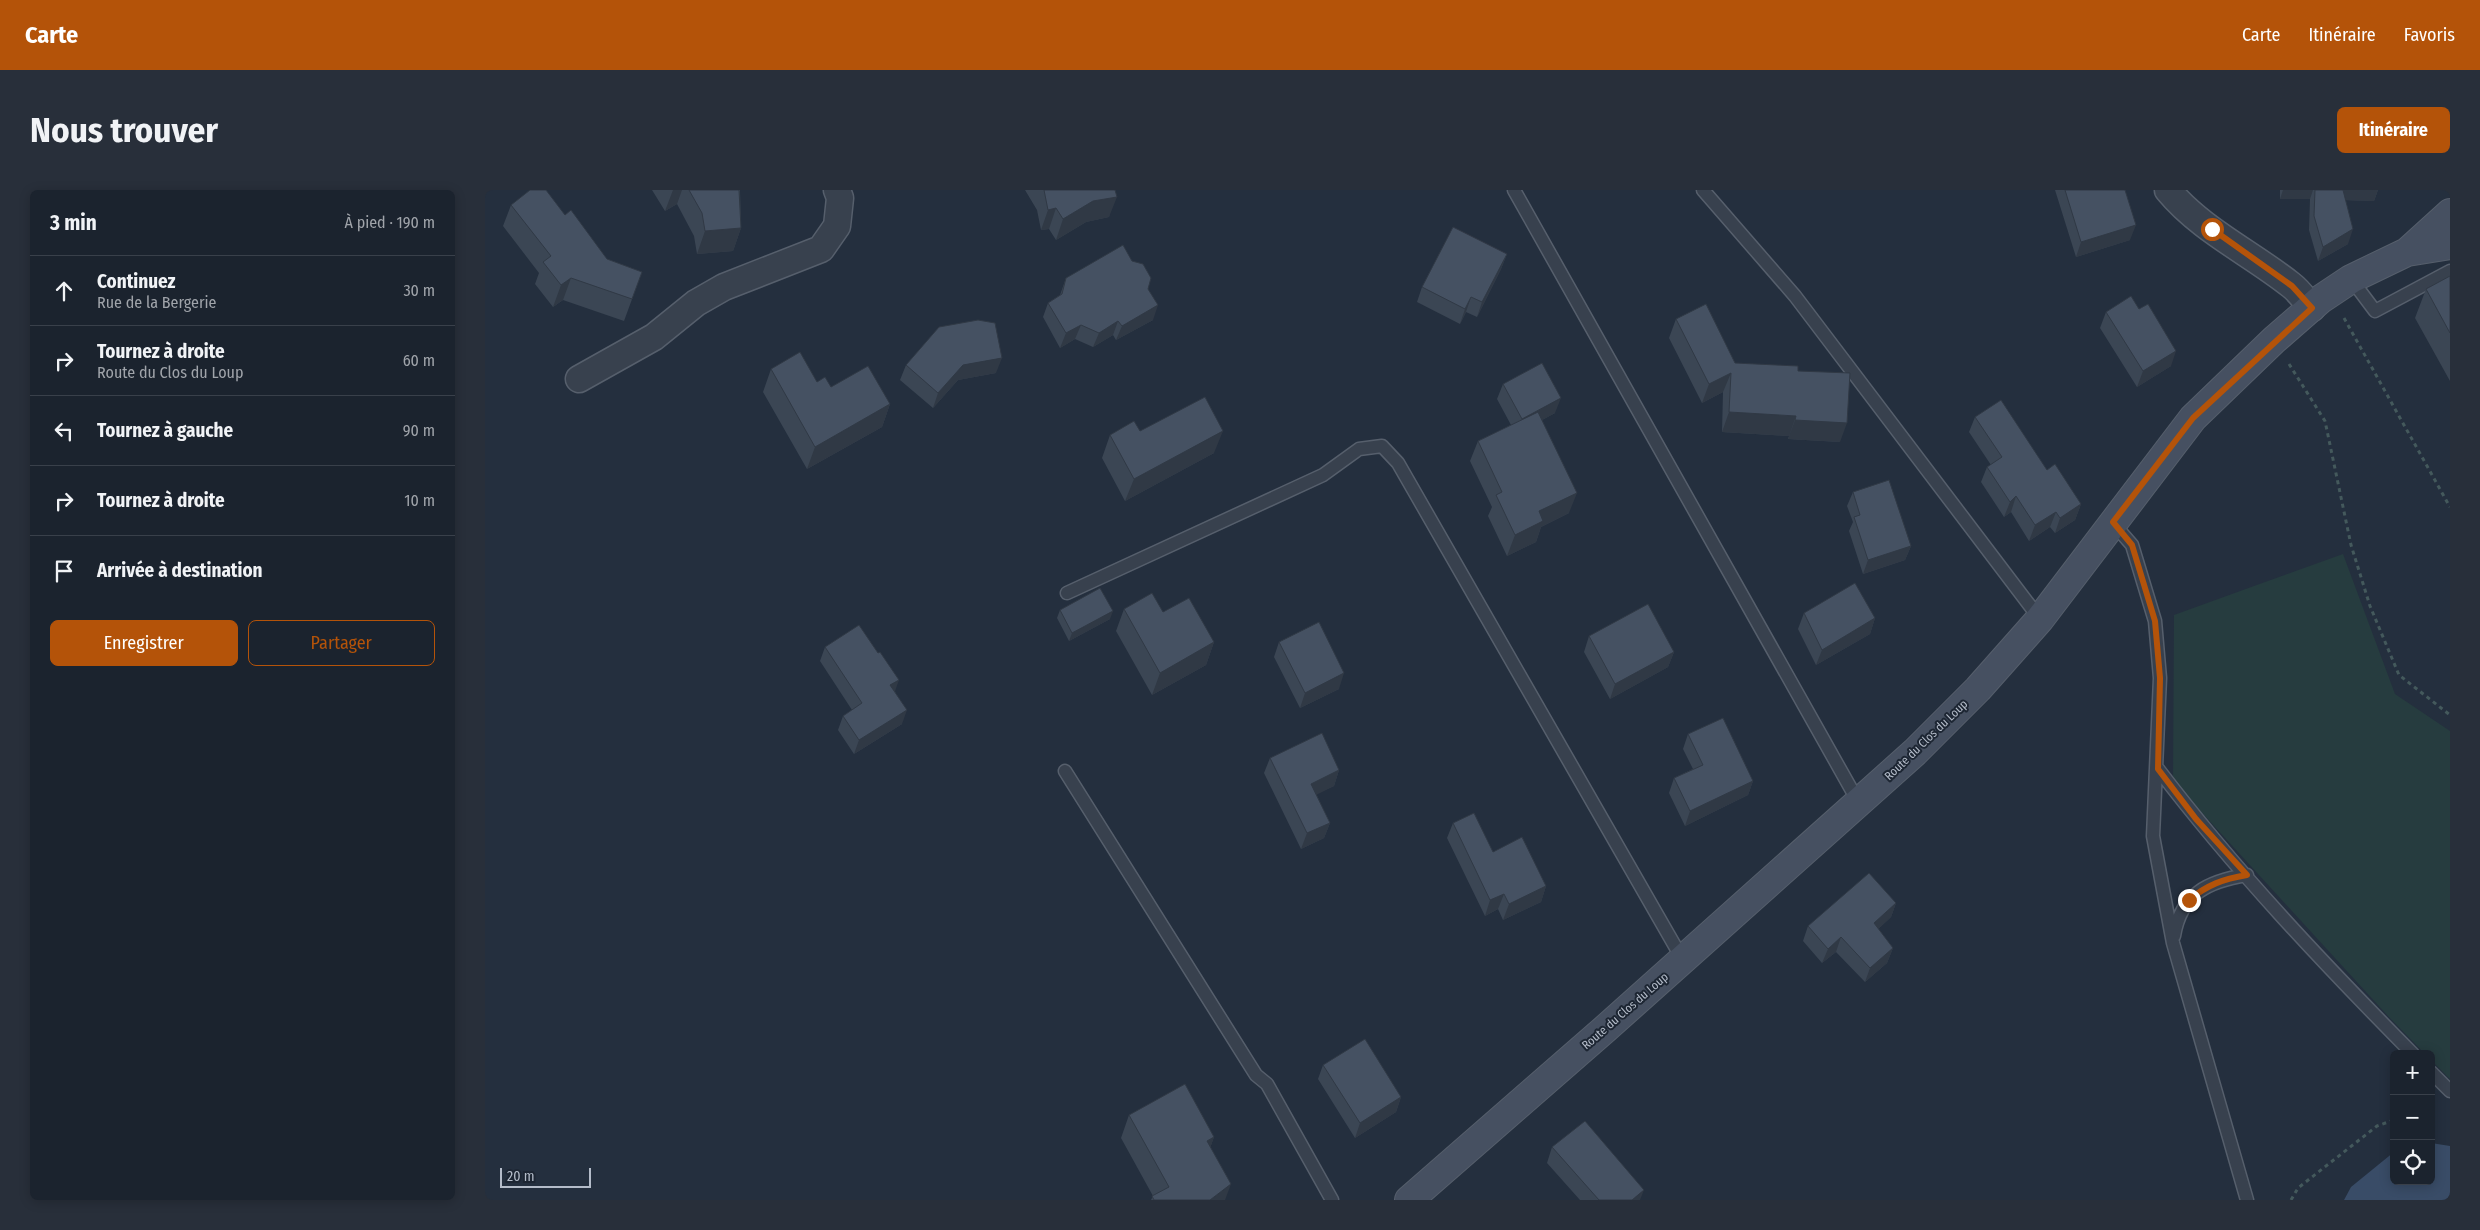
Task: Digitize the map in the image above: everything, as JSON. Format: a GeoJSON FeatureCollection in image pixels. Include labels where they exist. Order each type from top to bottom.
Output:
{"type":"FeatureCollection","features":[{"type":"Feature","properties":{"kind":"street"},"geometry":{"type":"LineString","coordinates":[[579,379],[654,337],[696,303],[724,287],[821,249],[837,226],[840,198],[837,190]]}},
{"type":"Feature","properties":{"kind":"street"},"geometry":{"type":"LineString","coordinates":[[2168,190],[2178,202],[2212,229],[2292,286],[2320,301]]}},
{"type":"Feature","properties":{"kind":"street","name":"Route du Clos du Loup"},"geometry":{"type":"LineString","coordinates":[[2407,252],[2450,213]]}},
{"type":"Feature","properties":{"kind":"street","name":"Route du Clos du Loup"},"geometry":{"type":"LineString","coordinates":[[1409,1200],[1683,960],[1915,752],[1971,696],[2040,619],[2193,418],[2275,340],[2320,301],[2351,279],[2407,252],[2450,244]]}},
{"type":"Feature","properties":{"kind":"lane"},"geometry":{"type":"LineString","coordinates":[[1514,190],[1859,803]]}},
{"type":"Feature","properties":{"kind":"lane"},"geometry":{"type":"LineString","coordinates":[[1703,190],[1795,296],[2040,619]]}},
{"type":"Feature","properties":{"kind":"lane"},"geometry":{"type":"LineString","coordinates":[[2351,279],[2375,311],[2450,271]]}},
{"type":"Feature","properties":{"kind":"lane"},"geometry":{"type":"LineString","coordinates":[[1067,593],[1323,476],[1359,449],[1382,446],[1398,463],[1683,960]]}},
{"type":"Feature","properties":{"kind":"lane"},"geometry":{"type":"LineString","coordinates":[[2113,522],[2132,545],[2155,621],[2160,678],[2158,769],[2153,836],[2173,943],[2247,1200]]}},
{"type":"Feature","properties":{"kind":"lane"},"geometry":{"type":"LineString","coordinates":[[2158,769],[2196,819],[2336,976],[2409,1050]]}},
{"type":"Feature","properties":{"kind":"lane"},"geometry":{"type":"LineString","coordinates":[[1065,771],[1256,1075],[1267,1084],[1332,1200]]}},
{"type":"Feature","properties":{"kind":"lane"},"geometry":{"type":"LineString","coordinates":[[2173,943],[2176,922],[2189,900],[2203,888],[2223,879],[2247,875]]}},
{"type":"Feature","properties":{"kind":"lane"},"geometry":{"type":"LineString","coordinates":[[2435,1076],[2450,1090]]}},
{"type":"Feature","properties":{"kind":"path"},"geometry":{"type":"LineString","coordinates":[[2320,301],[2343,316],[2450,507]]}},
{"type":"Feature","properties":{"kind":"path"},"geometry":{"type":"LineString","coordinates":[[2275,340],[2325,421],[2351,545],[2370,606],[2399,675],[2450,715]]}},
{"type":"Feature","properties":{"kind":"path"},"geometry":{"type":"LineString","coordinates":[[2291,1200],[2298,1188],[2377,1126],[2390,1121]]}},
{"type":"Feature","properties":{"kind":"green space"},"geometry":{"type":"Polygon","coordinates":[[[2343,554],[2395,694],[2450,731],[2450,1079],[2435,1064],[2435,1050],[2421,1050],[2173,781],[2174,615],[2343,554]]]}},
{"type":"Feature","properties":{"kind":"water"},"geometry":{"type":"Polygon","coordinates":[[[2435,1144],[2450,1146],[2450,1200],[2344,1200],[2351,1187],[2390,1155],[2390,1185],[2435,1185],[2435,1144]]]}},
{"type":"Feature","properties":{"kind":"building"},"geometry":{"type":"Polygon","coordinates":[[[530,190],[546,190],[565,215],[571,210],[607,259],[642,272],[632,299],[571,278],[561,285],[543,262],[551,256],[511,205],[530,190]]]}},
{"type":"Feature","properties":{"kind":"building"},"geometry":{"type":"Polygon","coordinates":[[[689,190],[739,190],[741,228],[705,231],[702,213],[689,190]]]}},
{"type":"Feature","properties":{"kind":"building"},"geometry":{"type":"Polygon","coordinates":[[[1044,190],[1115,190],[1117,197],[1093,201],[1063,219],[1056,208],[1048,210],[1044,190]]]}},
{"type":"Feature","properties":{"kind":"building"},"geometry":{"type":"Polygon","coordinates":[[[2065,190],[2125,190],[2136,225],[2081,242],[2065,190]]]}},
{"type":"Feature","properties":{"kind":"building"},"geometry":{"type":"Polygon","coordinates":[[[2315,190],[2343,190],[2353,229],[2323,247],[2314,216],[2315,190]]]}},
{"type":"Feature","properties":{"kind":"building"},"geometry":{"type":"Polygon","coordinates":[[[1453,227],[1507,254],[1482,302],[1471,297],[1465,309],[1422,287],[1453,227]]]}},
{"type":"Feature","properties":{"kind":"building"},"geometry":{"type":"Polygon","coordinates":[[[1123,245],[1132,261],[1143,264],[1151,278],[1148,289],[1158,305],[1122,326],[1118,321],[1099,333],[1081,325],[1066,333],[1048,303],[1062,294],[1066,278],[1123,245]]]}},
{"type":"Feature","properties":{"kind":"building"},"geometry":{"type":"Polygon","coordinates":[[[2450,276],[2450,333],[2426,289],[2450,276]]]}},
{"type":"Feature","properties":{"kind":"building"},"geometry":{"type":"Polygon","coordinates":[[[2131,296],[2139,309],[2148,304],[2176,351],[2143,371],[2106,312],[2131,296]]]}},
{"type":"Feature","properties":{"kind":"building"},"geometry":{"type":"Polygon","coordinates":[[[1706,304],[1735,363],[1798,366],[1798,371],[1850,373],[1847,423],[1795,420],[1796,416],[1729,412],[1731,373],[1709,384],[1676,319],[1706,304]]]}},
{"type":"Feature","properties":{"kind":"building"},"geometry":{"type":"Polygon","coordinates":[[[978,320],[995,323],[1002,358],[963,365],[938,393],[906,365],[939,327],[978,320]]]}},
{"type":"Feature","properties":{"kind":"building"},"geometry":{"type":"Polygon","coordinates":[[[800,352],[817,382],[825,377],[831,387],[868,366],[890,404],[815,447],[771,369],[800,352]]]}},
{"type":"Feature","properties":{"kind":"building"},"geometry":{"type":"Polygon","coordinates":[[[1542,363],[1561,398],[1522,419],[1503,384],[1542,363]]]}},
{"type":"Feature","properties":{"kind":"building"},"geometry":{"type":"Polygon","coordinates":[[[1205,397],[1223,431],[1134,479],[1110,435],[1134,421],[1140,431],[1205,397]]]}},
{"type":"Feature","properties":{"kind":"building"},"geometry":{"type":"Polygon","coordinates":[[[2001,400],[2047,470],[2055,464],[2081,504],[2060,518],[2056,512],[2035,525],[2016,496],[2010,502],[1987,467],[2002,457],[1975,417],[2001,400]]]}},
{"type":"Feature","properties":{"kind":"building"},"geometry":{"type":"Polygon","coordinates":[[[1538,412],[1577,493],[1539,511],[1543,521],[1515,535],[1496,495],[1502,492],[1478,441],[1538,412]]]}},
{"type":"Feature","properties":{"kind":"building"},"geometry":{"type":"Polygon","coordinates":[[[1889,480],[1911,546],[1868,560],[1854,517],[1860,515],[1853,492],[1889,480]]]}},
{"type":"Feature","properties":{"kind":"building"},"geometry":{"type":"Polygon","coordinates":[[[1855,583],[1875,618],[1822,650],[1804,613],[1855,583]]]}},
{"type":"Feature","properties":{"kind":"building"},"geometry":{"type":"Polygon","coordinates":[[[1100,588],[1113,611],[1072,633],[1060,610],[1100,588]]]}},
{"type":"Feature","properties":{"kind":"building"},"geometry":{"type":"Polygon","coordinates":[[[1152,593],[1163,612],[1189,598],[1214,642],[1160,673],[1124,609],[1152,593]]]}},
{"type":"Feature","properties":{"kind":"building"},"geometry":{"type":"Polygon","coordinates":[[[1648,604],[1674,652],[1615,684],[1589,636],[1648,604]]]}},
{"type":"Feature","properties":{"kind":"building"},"geometry":{"type":"Polygon","coordinates":[[[1319,622],[1344,673],[1305,693],[1279,642],[1319,622]]]}},
{"type":"Feature","properties":{"kind":"building"},"geometry":{"type":"Polygon","coordinates":[[[859,625],[899,680],[890,685],[907,710],[859,740],[843,716],[862,703],[825,647],[859,625]]]}},
{"type":"Feature","properties":{"kind":"building"},"geometry":{"type":"Polygon","coordinates":[[[1723,718],[1753,781],[1690,811],[1674,778],[1703,765],[1688,734],[1723,718]]]}},
{"type":"Feature","properties":{"kind":"building"},"geometry":{"type":"Polygon","coordinates":[[[1322,733],[1339,770],[1311,784],[1330,823],[1307,833],[1270,758],[1322,733]]]}},
{"type":"Feature","properties":{"kind":"building"},"geometry":{"type":"Polygon","coordinates":[[[1474,813],[1493,852],[1522,837],[1546,886],[1509,904],[1504,894],[1490,900],[1453,823],[1474,813]]]}},
{"type":"Feature","properties":{"kind":"building"},"geometry":{"type":"Polygon","coordinates":[[[1869,873],[1896,903],[1874,923],[1893,948],[1870,968],[1841,937],[1828,949],[1808,926],[1869,873]]]}},
{"type":"Feature","properties":{"kind":"building"},"geometry":{"type":"Polygon","coordinates":[[[1365,1039],[1401,1097],[1360,1123],[1323,1065],[1365,1039]]]}},
{"type":"Feature","properties":{"kind":"building"},"geometry":{"type":"Polygon","coordinates":[[[1185,1084],[1214,1137],[1207,1141],[1231,1184],[1210,1200],[1154,1200],[1152,1196],[1169,1187],[1129,1115],[1185,1084]]]}},
{"type":"Feature","properties":{"kind":"building"},"geometry":{"type":"Polygon","coordinates":[[[1585,1121],[1644,1190],[1632,1200],[1599,1200],[1552,1147],[1585,1121]]]}},
{"type":"Feature","properties":{"kind":"route"},"geometry":{"type":"LineString","coordinates":[[2189,900],[2203,888],[2223,879],[2247,875],[2196,819],[2158,769],[2160,678],[2155,621],[2132,545],[2113,522],[2193,418],[2275,340],[2312,308],[2292,286],[2212,229]]}}]}
